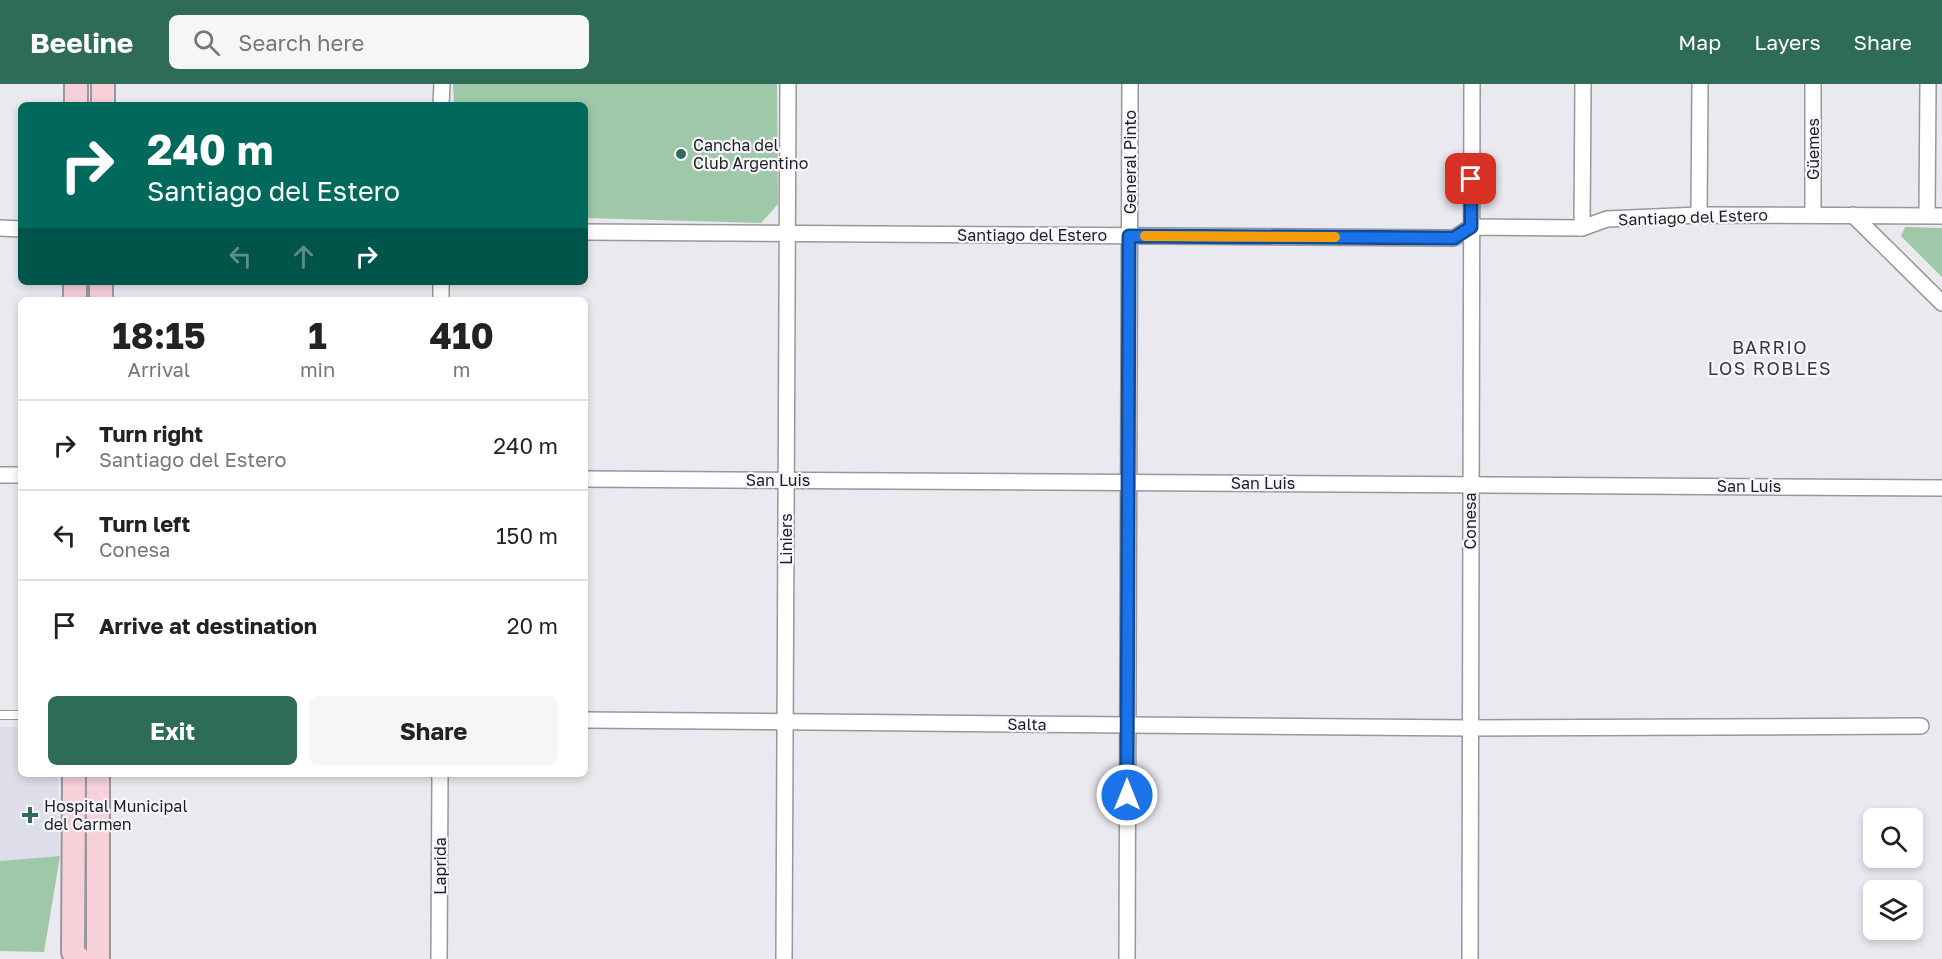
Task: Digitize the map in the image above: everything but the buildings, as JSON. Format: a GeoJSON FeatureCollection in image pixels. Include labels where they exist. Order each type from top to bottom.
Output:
{"type":"FeatureCollection","features":[{"type":"Feature","properties":{"kind":"main road"},"geometry":{"type":"LineString","coordinates":[[76,84],[76,102]]}},
{"type":"Feature","properties":{"kind":"main road"},"geometry":{"type":"LineString","coordinates":[[103,84],[103,102]]}},
{"type":"Feature","properties":{"kind":"main road"},"geometry":{"type":"LineString","coordinates":[[74,777],[73,952],[79,959]]}},
{"type":"Feature","properties":{"kind":"main road"},"geometry":{"type":"LineString","coordinates":[[98,777],[98,959]]}},
{"type":"Feature","properties":{"kind":"street"},"geometry":{"type":"LineString","coordinates":[[441,84],[441,102]]}},
{"type":"Feature","properties":{"kind":"street","name":"Liniers"},"geometry":{"type":"LineString","coordinates":[[784,959],[788,84]]}},
{"type":"Feature","properties":{"kind":"street","name":"General Pinto"},"geometry":{"type":"LineString","coordinates":[[1127,959],[1130,84]]}},
{"type":"Feature","properties":{"kind":"street","name":"Conesa"},"geometry":{"type":"LineString","coordinates":[[1470,959],[1472,84]]}},
{"type":"Feature","properties":{"kind":"street"},"geometry":{"type":"LineString","coordinates":[[1582,84],[1582,228]]}},
{"type":"Feature","properties":{"kind":"street"},"geometry":{"type":"LineString","coordinates":[[1699,215],[1700,84]]}},
{"type":"Feature","properties":{"kind":"street","name":"Güemes"},"geometry":{"type":"LineString","coordinates":[[1813,84],[1813,214]]}},
{"type":"Feature","properties":{"kind":"street"},"geometry":{"type":"LineString","coordinates":[[1928,84],[1934,215]]}},
{"type":"Feature","properties":{"kind":"street","name":"Santiago del Estero"},"geometry":{"type":"LineString","coordinates":[[588,232],[1454,238],[1471,227],[1582,228],[1607,219],[1699,215],[1934,215]]}},
{"type":"Feature","properties":{"kind":"street"},"geometry":{"type":"LineString","coordinates":[[1853,215],[1942,303]]}},
{"type":"Feature","properties":{"kind":"street"},"geometry":{"type":"LineString","coordinates":[[0,228],[18,229]]}},
{"type":"Feature","properties":{"kind":"street"},"geometry":{"type":"LineString","coordinates":[[0,475],[18,475]]}},
{"type":"Feature","properties":{"kind":"street","name":"San Luis"},"geometry":{"type":"LineString","coordinates":[[588,479],[1942,488]]}},
{"type":"Feature","properties":{"kind":"street","name":"Salta"},"geometry":{"type":"LineString","coordinates":[[588,720],[1470,728],[1921,726]]}},
{"type":"Feature","properties":{"kind":"street","name":"Laprida"},"geometry":{"type":"LineString","coordinates":[[439,959],[440,777]]}},
{"type":"Feature","properties":{"kind":"lane"},"geometry":{"type":"LineString","coordinates":[[0,715],[18,715]]}},
{"type":"Feature","properties":{"kind":"shaded area","name":"Hospital Municipal del Carmen"},"geometry":{"type":"Polygon","coordinates":[[[0,727],[18,727],[18,777],[58,777],[60,856],[0,861],[0,727]]]}},
{"type":"Feature","properties":{"kind":"green space","name":"Cancha del Club Argentino"},"geometry":{"type":"Polygon","coordinates":[[[453,84],[777,84],[778,204],[761,223],[588,218],[588,102],[454,102],[453,84]]]}},
{"type":"Feature","properties":{"kind":"green space"},"geometry":{"type":"Polygon","coordinates":[[[1905,227],[1942,228],[1942,277],[1901,236],[1905,227]]]}},
{"type":"Feature","properties":{"kind":"green space"},"geometry":{"type":"Polygon","coordinates":[[[60,856],[44,952],[0,951],[0,861],[60,856]]]}},
{"type":"Feature","properties":{"kind":"slow traffic"},"geometry":{"type":"LineString","coordinates":[[1145,236],[1335,237]]}},
{"type":"Feature","properties":{"kind":"place","name":"Cancha del Club Argentino"},"geometry":{"type":"Point","coordinates":[681,154]}},
{"type":"Feature","properties":{"kind":"place","name":"Hospital Municipal del Carmen"},"geometry":{"type":"Point","coordinates":[30,815]}},
{"type":"Feature","properties":{"kind":"district","name":"BARRIO LOS ROBLES"},"geometry":{"type":"Point","coordinates":[1770,357]}},
{"type":"Feature","properties":{"kind":"route"},"geometry":{"type":"LineString","coordinates":[[1127,795],[1129,236],[1454,238],[1471,227],[1471,179]]}}]}
